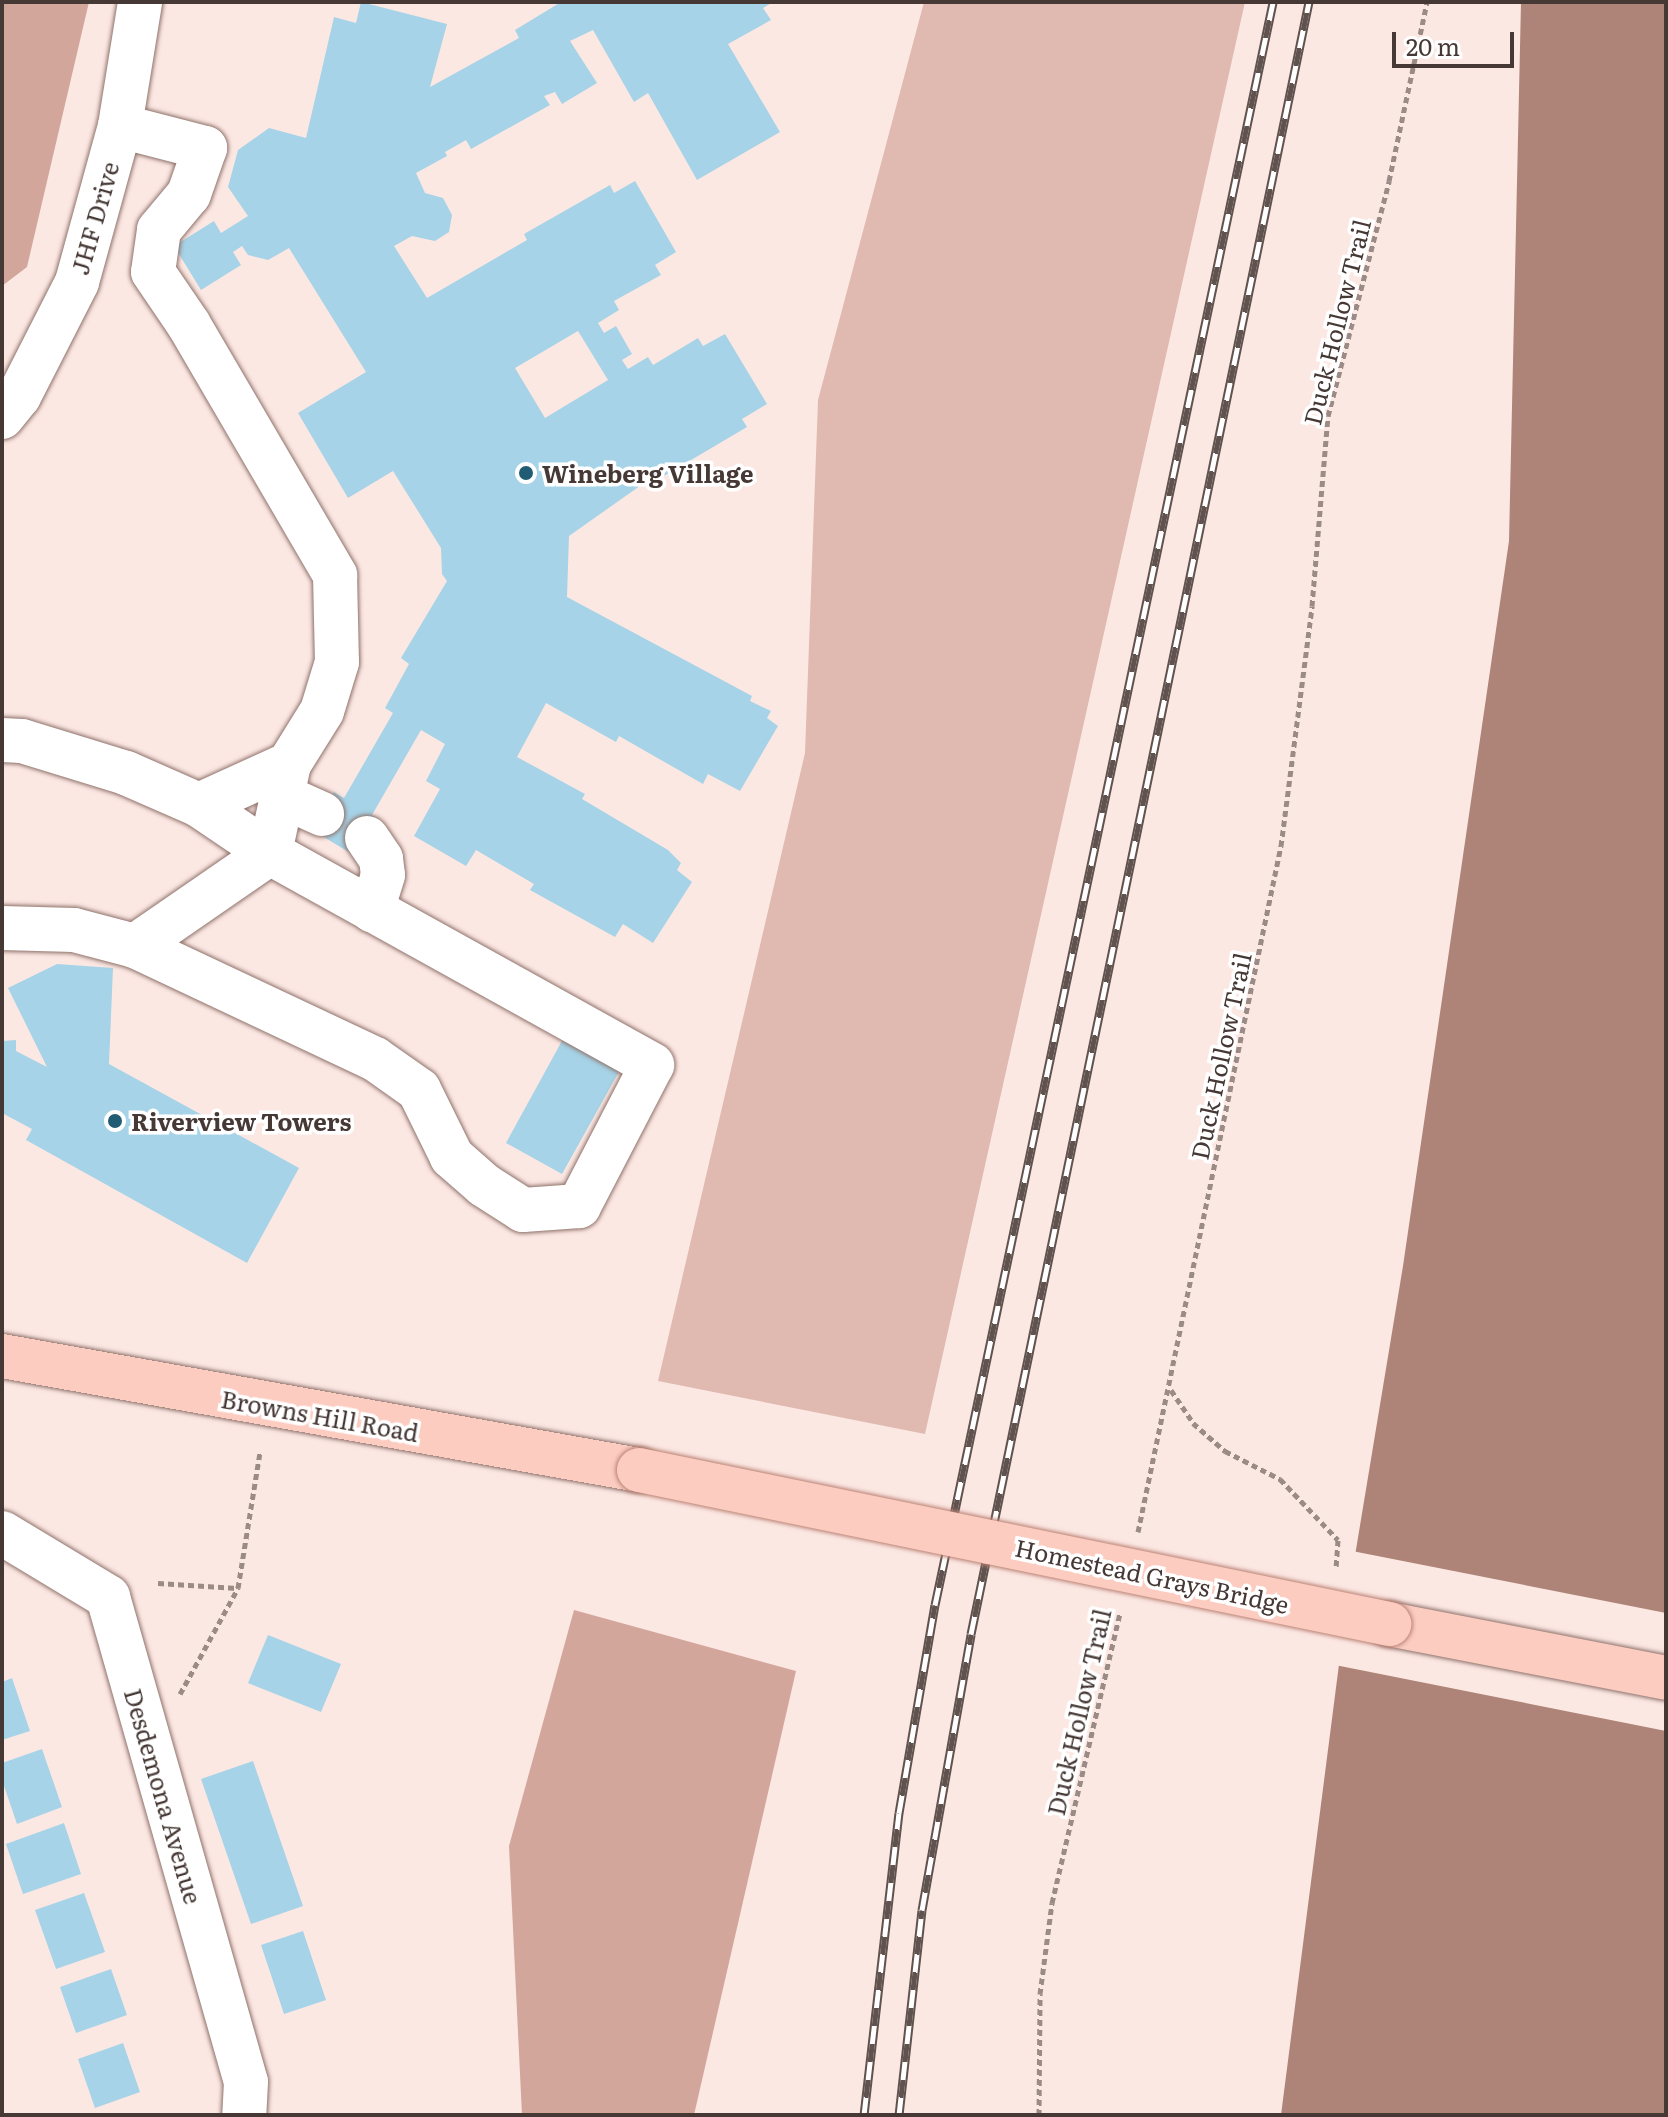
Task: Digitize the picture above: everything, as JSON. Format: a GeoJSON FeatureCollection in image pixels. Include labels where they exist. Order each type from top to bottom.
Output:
{"type":"FeatureCollection","features":[{"type":"Feature","properties":{"kind":"main road","name":"Browns Hill Road"},"geometry":{"type":"LineString","coordinates":[[2,1356],[639,1470]]}},
{"type":"Feature","properties":{"kind":"main road","name":"Homestead Grays Bridge"},"geometry":{"type":"LineString","coordinates":[[639,1470],[1666,1678]]}},
{"type":"Feature","properties":{"kind":"street","name":"JHF Drive"},"geometry":{"type":"LineString","coordinates":[[2,417],[19,396],[77,282],[120,126],[140,2]]}},
{"type":"Feature","properties":{"kind":"street"},"geometry":{"type":"LineString","coordinates":[[120,126],[205,148],[189,194],[159,230],[153,272],[197,338],[335,575],[337,662],[322,711],[286,780],[270,853],[135,946]]}},
{"type":"Feature","properties":{"kind":"street"},"geometry":{"type":"LineString","coordinates":[[2,740],[22,741],[126,773],[199,805],[270,853],[652,1065],[579,1206],[523,1210],[484,1185],[452,1157],[419,1090],[375,1059],[135,946],[74,930],[2,928]]}},
{"type":"Feature","properties":{"kind":"street"},"geometry":{"type":"LineString","coordinates":[[199,805],[286,780]]}},
{"type":"Feature","properties":{"kind":"street"},"geometry":{"type":"LineString","coordinates":[[286,780],[322,814]]}},
{"type":"Feature","properties":{"kind":"street"},"geometry":{"type":"LineString","coordinates":[[367,838],[381,859],[383,875],[372,910]]}},
{"type":"Feature","properties":{"kind":"street","name":"Desdemona Avenue"},"geometry":{"type":"LineString","coordinates":[[2,1533],[108,1597],[149,1751],[246,2082],[244,2115]]}},
{"type":"Feature","properties":{"kind":"path","name":"Duck Hollow Trail"},"geometry":{"type":"LineString","coordinates":[[1136,1542],[1281,846],[1312,606],[1328,416],[1389,181],[1427,2]]}},
{"type":"Feature","properties":{"kind":"path"},"geometry":{"type":"LineString","coordinates":[[1170,1389],[1193,1423],[1225,1451],[1280,1479],[1338,1540],[1335,1584]]}},
{"type":"Feature","properties":{"kind":"path"},"geometry":{"type":"LineString","coordinates":[[149,1751],[238,1588],[260,1452]]}},
{"type":"Feature","properties":{"kind":"path"},"geometry":{"type":"LineString","coordinates":[[158,1583],[238,1588]]}},
{"type":"Feature","properties":{"kind":"path","name":"Duck Hollow Trail"},"geometry":{"type":"LineString","coordinates":[[1039,2115],[1040,1994],[1052,1903],[1122,1603]]}},
{"type":"Feature","properties":{"kind":"shaded area"},"geometry":{"type":"Polygon","coordinates":[[[2,2],[89,2],[27,267],[2,286],[2,2]]]}},
{"type":"Feature","properties":{"kind":"shaded area"},"geometry":{"type":"Polygon","coordinates":[[[924,2],[1245,2],[925,1434],[658,1381],[805,753],[818,400],[924,2]]]}},
{"type":"Feature","properties":{"kind":"shaded area"},"geometry":{"type":"Polygon","coordinates":[[[1521,2],[1666,2],[1666,2115],[1281,2115],[1346,1610],[1403,1266],[1509,541],[1521,2]]]}},
{"type":"Feature","properties":{"kind":"shaded area"},"geometry":{"type":"Polygon","coordinates":[[[574,1610],[796,1671],[694,2115],[522,2115],[509,1846],[574,1610]]]}},
{"type":"Feature","properties":{"kind":"pier"},"geometry":{"type":"Polygon","coordinates":[[[1352,1551],[1666,1613],[1666,1731],[1335,1665],[1352,1551]]]}},
{"type":"Feature","properties":{"kind":"building","name":"Wineberg Village"},"geometry":{"type":"Polygon","coordinates":[[[361,2],[447,24],[430,87],[519,38],[515,30],[561,2],[773,2],[763,8],[771,20],[728,44],[780,132],[697,180],[648,93],[634,102],[593,30],[570,41],[597,83],[562,104],[555,92],[544,96],[550,105],[471,149],[466,140],[445,152],[447,156],[416,173],[425,193],[443,198],[452,215],[449,232],[435,241],[412,236],[394,246],[427,298],[527,240],[524,234],[610,185],[614,193],[635,181],[676,252],[655,265],[661,275],[614,301],[619,310],[598,323],[604,333],[616,326],[632,354],[622,360],[628,369],[648,357],[653,365],[698,338],[703,346],[725,334],[767,404],[742,419],[747,427],[664,476],[661,471],[569,536],[567,597],[752,696],[750,701],[771,711],[767,718],[778,726],[740,791],[708,774],[703,784],[619,736],[616,742],[546,703],[517,757],[585,794],[582,799],[668,850],[681,863],[677,870],[692,882],[653,943],[623,924],[615,937],[530,890],[534,884],[476,850],[466,866],[414,836],[440,789],[426,781],[445,744],[421,730],[372,815],[378,819],[357,857],[312,830],[334,792],[344,798],[393,713],[385,708],[409,664],[401,658],[447,581],[442,574],[441,548],[393,471],[348,498],[298,413],[366,372],[289,248],[268,260],[248,255],[242,246],[233,252],[241,265],[201,290],[174,246],[214,221],[221,233],[248,216],[228,187],[238,150],[269,128],[306,138],[334,17],[356,23],[361,2]],[[578,331],[515,368],[545,418],[608,380],[578,331]]]}},
{"type":"Feature","properties":{"kind":"building","name":"Riverview Towers"},"geometry":{"type":"Polygon","coordinates":[[[57,964],[113,968],[109,1064],[299,1168],[247,1263],[26,1140],[32,1129],[2,1113],[2,1041],[16,1040],[16,1051],[47,1067],[8,988],[57,964]]]}},
{"type":"Feature","properties":{"kind":"building"},"geometry":{"type":"Polygon","coordinates":[[[563,1039],[620,1070],[562,1174],[506,1143],[563,1039]]]}},
{"type":"Feature","properties":{"kind":"building"},"geometry":{"type":"Polygon","coordinates":[[[268,1635],[341,1664],[321,1712],[248,1683],[268,1635]]]}},
{"type":"Feature","properties":{"kind":"building"},"geometry":{"type":"Polygon","coordinates":[[[12,1678],[30,1731],[2,1740],[2,1682],[12,1678]]]}},
{"type":"Feature","properties":{"kind":"building"},"geometry":{"type":"Polygon","coordinates":[[[42,1749],[62,1807],[17,1824],[2,1780],[2,1763],[42,1749]]]}},
{"type":"Feature","properties":{"kind":"building"},"geometry":{"type":"Polygon","coordinates":[[[253,1761],[303,1906],[251,1924],[201,1779],[253,1761]]]}},
{"type":"Feature","properties":{"kind":"building"},"geometry":{"type":"Polygon","coordinates":[[[64,1823],[81,1874],[23,1894],[6,1844],[64,1823]]]}},
{"type":"Feature","properties":{"kind":"building"},"geometry":{"type":"Polygon","coordinates":[[[84,1893],[105,1952],[56,1969],[35,1910],[84,1893]]]}},
{"type":"Feature","properties":{"kind":"building"},"geometry":{"type":"Polygon","coordinates":[[[303,1931],[326,2000],[284,2014],[261,1945],[303,1931]]]}},
{"type":"Feature","properties":{"kind":"building"},"geometry":{"type":"Polygon","coordinates":[[[111,1969],[127,2015],[76,2033],[60,1987],[111,1969]]]}},
{"type":"Feature","properties":{"kind":"building"},"geometry":{"type":"Polygon","coordinates":[[[123,2043],[140,2092],[95,2108],[78,2059],[123,2043]]]}},
{"type":"Feature","properties":{"kind":"railway"},"geometry":{"type":"LineString","coordinates":[[864,2115],[899,1813],[935,1605],[1273,2]]}},
{"type":"Feature","properties":{"kind":"railway"},"geometry":{"type":"LineString","coordinates":[[899,2115],[922,1910],[971,1634],[1309,2]]}},
{"type":"Feature","properties":{"kind":"place","name":"Wineberg Village"},"geometry":{"type":"Point","coordinates":[526,473]}},
{"type":"Feature","properties":{"kind":"place","name":"Riverview Towers"},"geometry":{"type":"Point","coordinates":[115,1121]}}]}
